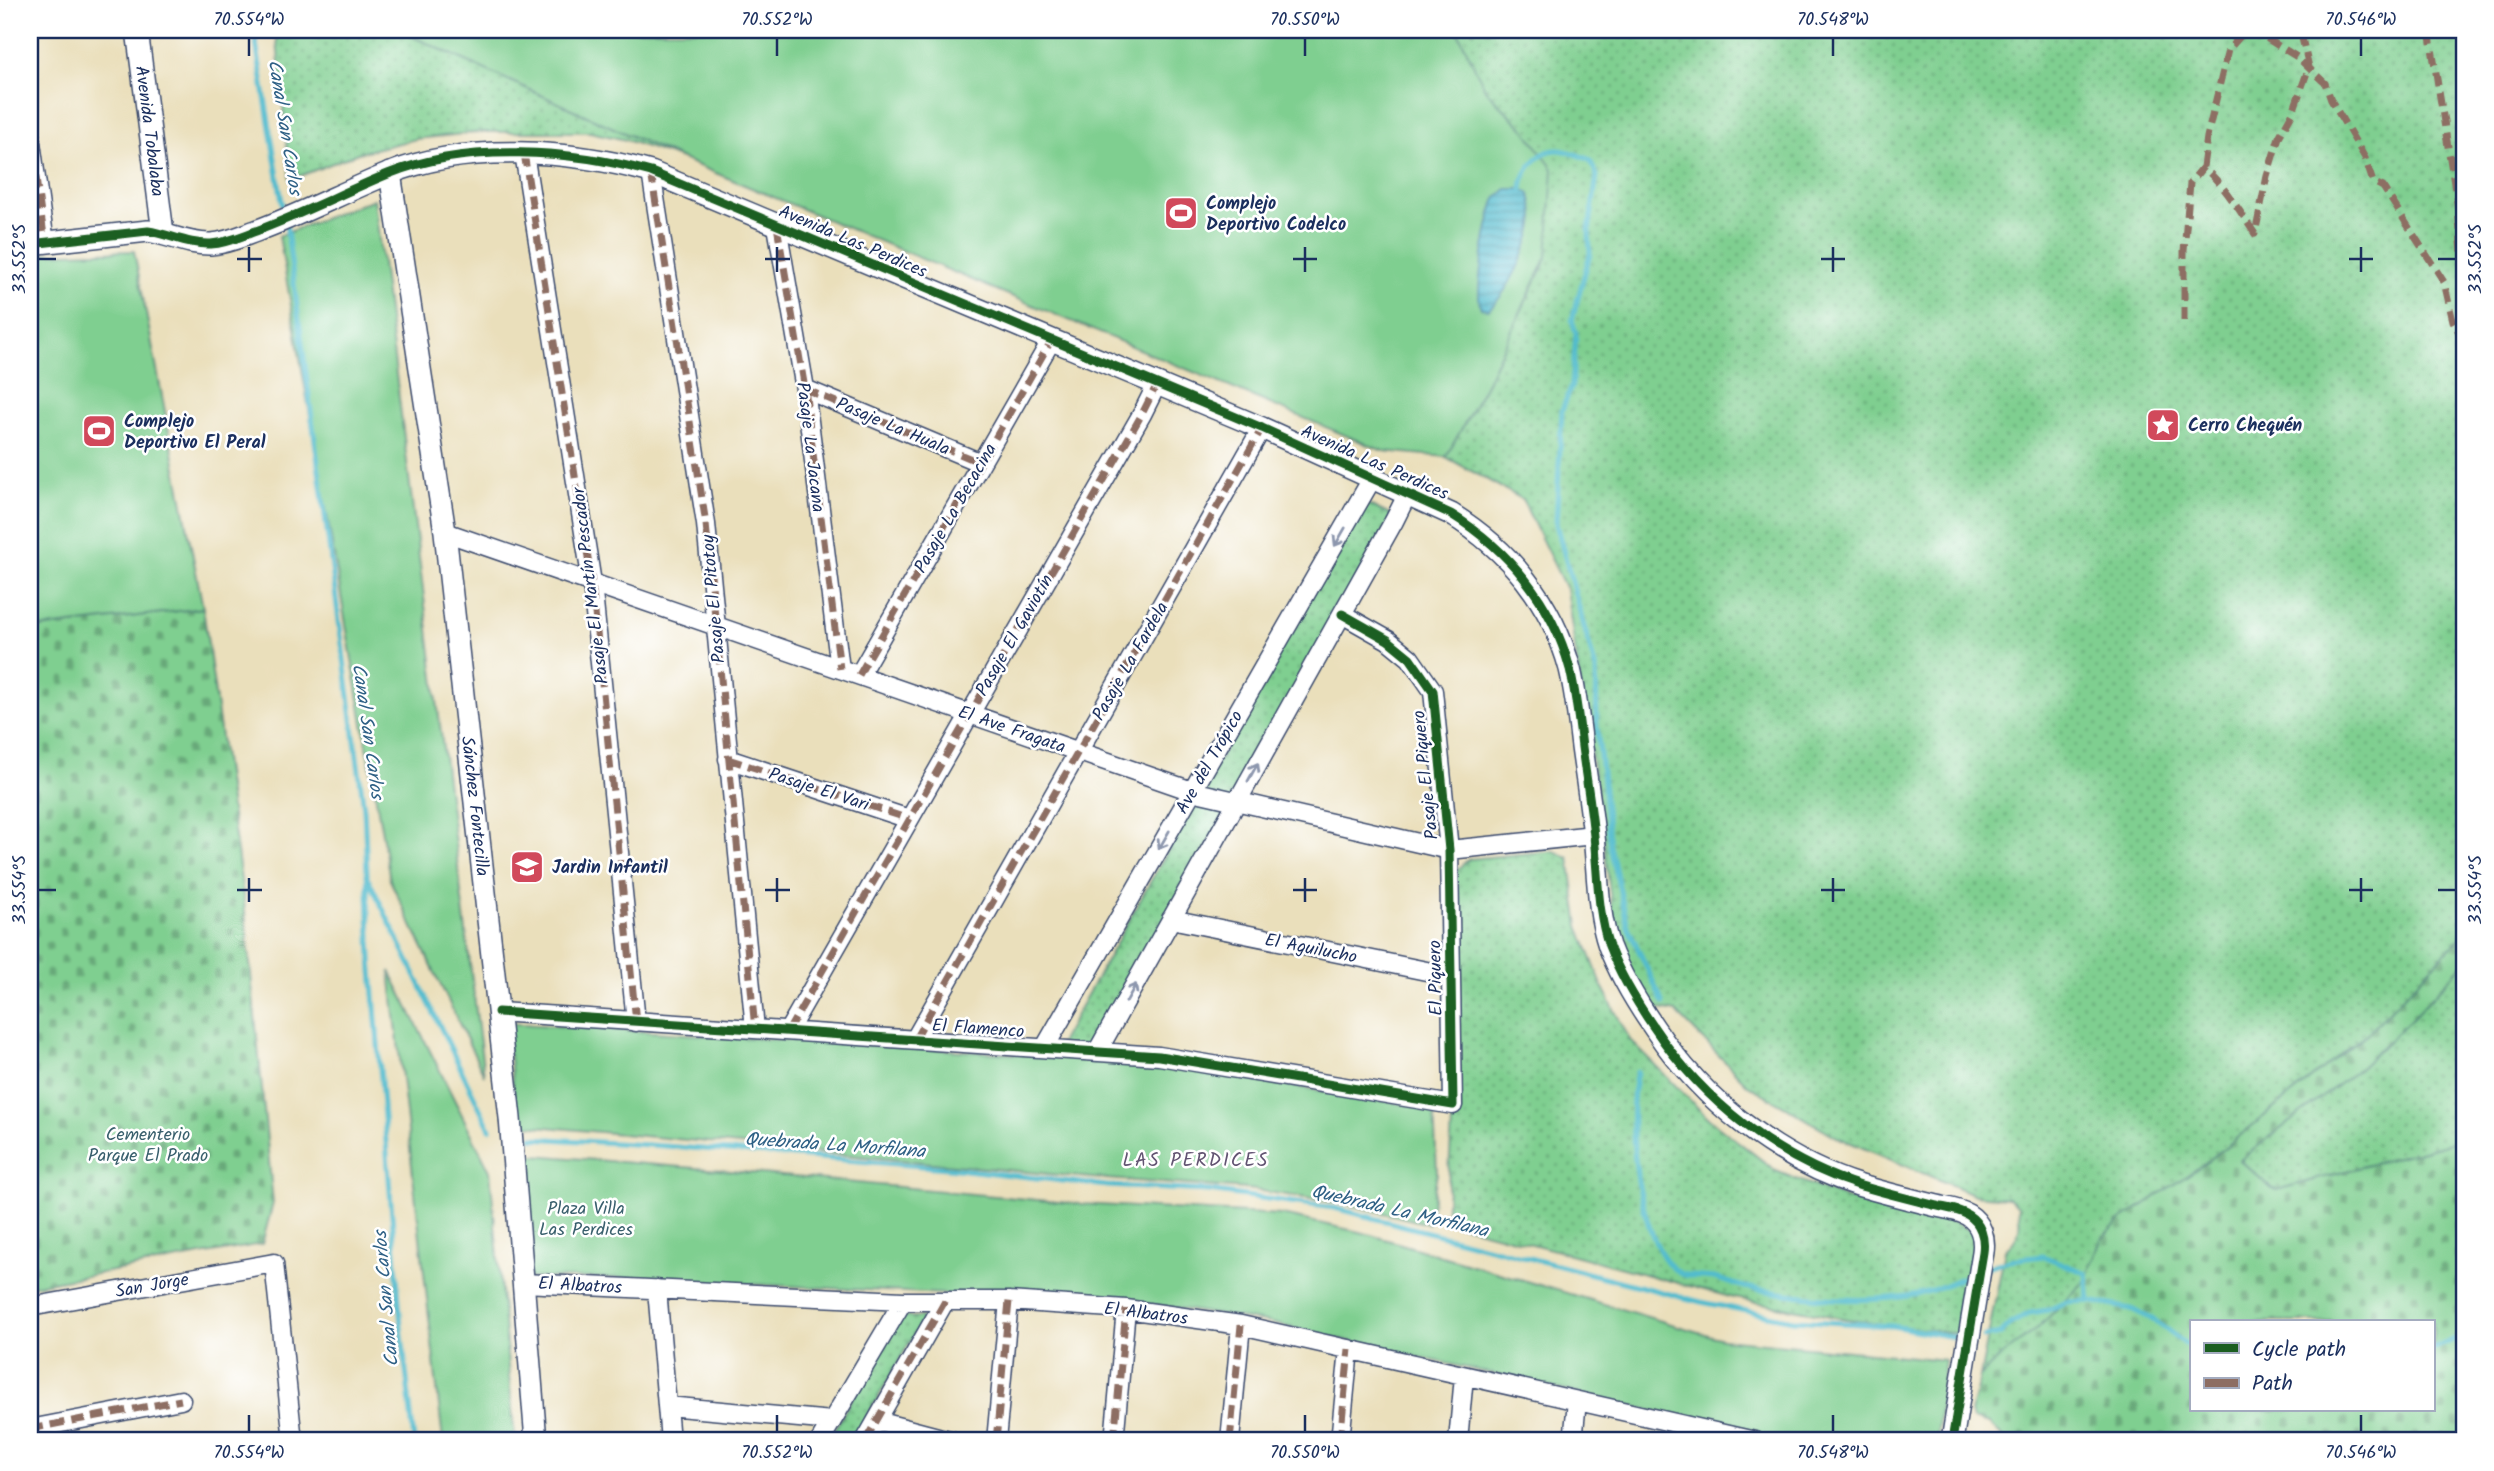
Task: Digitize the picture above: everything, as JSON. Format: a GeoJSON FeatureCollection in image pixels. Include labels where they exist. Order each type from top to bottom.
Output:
{"type":"FeatureCollection","features":[{"type":"Feature","properties":{"kind":"street","name":"Avenida Tobalaba"},"geometry":{"type":"LineString","coordinates":[[137,30],[163,233]]}},
{"type":"Feature","properties":{"kind":"street"},"geometry":{"type":"LineString","coordinates":[[30,135],[37,244],[131,232],[163,233]]}},
{"type":"Feature","properties":{"kind":"street","name":"Avenida Las Perdices"},"geometry":{"type":"LineString","coordinates":[[163,233],[198,243],[225,242],[297,216],[390,173],[456,158],[524,153],[598,159],[651,172],[1262,428],[1451,514],[1491,542],[1526,579],[1552,621],[1562,645],[1575,693],[1594,835],[1600,904],[1609,944],[1624,979],[1655,1030],[1691,1075],[1735,1117],[1774,1146],[1818,1169],[1858,1185],[1966,1214],[1981,1230],[1984,1244],[1952,1441]]}},
{"type":"Feature","properties":{"kind":"street","name":"Pasaje El Martín Pescador"},"geometry":{"type":"LineString","coordinates":[[524,153],[592,583],[636,1022]]}},
{"type":"Feature","properties":{"kind":"street","name":"Pasaje El Pitotoy"},"geometry":{"type":"LineString","coordinates":[[651,172],[702,497],[755,1029]]}},
{"type":"Feature","properties":{"kind":"street","name":"Sánchez Fontecilla"},"geometry":{"type":"LineString","coordinates":[[390,173],[445,532],[498,1013],[536,1441]]}},
{"type":"Feature","properties":{"kind":"street","name":"Pasaje La Jacana"},"geometry":{"type":"LineString","coordinates":[[777,226],[805,389],[840,669]]}},
{"type":"Feature","properties":{"kind":"street","name":"Pasaje La Becacina"},"geometry":{"type":"LineString","coordinates":[[859,676],[1051,341]]}},
{"type":"Feature","properties":{"kind":"street","name":"Pasaje El Gaviotín"},"geometry":{"type":"LineString","coordinates":[[788,1031],[1157,384]]}},
{"type":"Feature","properties":{"kind":"street","name":"Pasaje La Huala"},"geometry":{"type":"LineString","coordinates":[[805,389],[981,463]]}},
{"type":"Feature","properties":{"kind":"street","name":"Pasaje La Fardela"},"geometry":{"type":"LineString","coordinates":[[915,1039],[1262,428]]}},
{"type":"Feature","properties":{"kind":"street","name":"Ave del Trópico"},"geometry":{"type":"LineString","coordinates":[[1045,1048],[1373,477]]}},
{"type":"Feature","properties":{"kind":"street"},"geometry":{"type":"LineString","coordinates":[[1097,1052],[1408,493]]}},
{"type":"Feature","properties":{"kind":"street","name":"El Ave Fragata"},"geometry":{"type":"LineString","coordinates":[[445,532],[1078,752],[1236,803],[1449,850],[1594,835]]}},
{"type":"Feature","properties":{"kind":"street","name":"Pasaje El Piquero"},"geometry":{"type":"LineString","coordinates":[[1342,614],[1388,640],[1410,658],[1433,691],[1449,850]]}},
{"type":"Feature","properties":{"kind":"street","name":"Pasaje El Vari"},"geometry":{"type":"LineString","coordinates":[[729,759],[909,819]]}},
{"type":"Feature","properties":{"kind":"street","name":"El Piquero"},"geometry":{"type":"LineString","coordinates":[[1449,850],[1453,1105]]}},
{"type":"Feature","properties":{"kind":"street","name":"El Aguilucho"},"geometry":{"type":"LineString","coordinates":[[1171,919],[1451,976]]}},
{"type":"Feature","properties":{"kind":"street","name":"El Flamenco"},"geometry":{"type":"LineString","coordinates":[[498,1013],[1159,1056],[1453,1105]]}},
{"type":"Feature","properties":{"kind":"street","name":"San Jorge"},"geometry":{"type":"LineString","coordinates":[[30,1307],[274,1263],[293,1441]]}},
{"type":"Feature","properties":{"kind":"street","name":"El Albatros"},"geometry":{"type":"LineString","coordinates":[[523,1283],[903,1301],[1009,1301],[1126,1309],[1241,1325],[1577,1401],[1687,1434],[1755,1441]]}},
{"type":"Feature","properties":{"kind":"street"},"geometry":{"type":"LineString","coordinates":[[657,1289],[670,1441]]}},
{"type":"Feature","properties":{"kind":"street"},"geometry":{"type":"LineString","coordinates":[[820,1441],[903,1301]]}},
{"type":"Feature","properties":{"kind":"street"},"geometry":{"type":"LineString","coordinates":[[865,1441],[945,1301]]}},
{"type":"Feature","properties":{"kind":"street"},"geometry":{"type":"LineString","coordinates":[[996,1441],[1009,1301]]}},
{"type":"Feature","properties":{"kind":"street"},"geometry":{"type":"LineString","coordinates":[[1114,1441],[1126,1309]]}},
{"type":"Feature","properties":{"kind":"street"},"geometry":{"type":"LineString","coordinates":[[1230,1441],[1241,1325]]}},
{"type":"Feature","properties":{"kind":"street"},"geometry":{"type":"LineString","coordinates":[[1340,1441],[1349,1349]]}},
{"type":"Feature","properties":{"kind":"street"},"geometry":{"type":"LineString","coordinates":[[1458,1441],[1464,1376]]}},
{"type":"Feature","properties":{"kind":"street"},"geometry":{"type":"LineString","coordinates":[[30,1429],[181,1400]]}},
{"type":"Feature","properties":{"kind":"street"},"geometry":{"type":"LineString","coordinates":[[1573,1441],[1577,1401]]}},
{"type":"Feature","properties":{"kind":"street"},"geometry":{"type":"LineString","coordinates":[[667,1406],[832,1421]]}},
{"type":"Feature","properties":{"kind":"street"},"geometry":{"type":"LineString","coordinates":[[877,1421],[953,1441]]}},
{"type":"Feature","properties":{"kind":"green space"},"geometry":{"type":"Polygon","coordinates":[[[276,30],[398,30],[682,159],[626,140],[590,132],[482,132],[416,139],[358,153],[290,180],[276,30]]]}},
{"type":"Feature","properties":{"kind":"green space","name":"Complejo Deportivo Codelco"},"geometry":{"type":"Polygon","coordinates":[[[398,30],[1457,30],[1486,91],[1525,130],[1553,169],[1547,257],[1485,386],[1446,457],[1383,451],[682,159],[398,30]]]}},
{"type":"Feature","properties":{"kind":"green space"},"geometry":{"type":"Polygon","coordinates":[[[1457,30],[2464,30],[2464,934],[2369,1032],[2207,1162],[2120,1221],[2101,1240],[2085,1281],[2040,1326],[2000,1357],[1980,1377],[2005,1250],[2019,1231],[2018,1206],[2008,1198],[1975,1195],[1837,1137],[1748,1085],[1676,1012],[1643,1006],[1615,936],[1602,825],[1566,589],[1522,499],[1446,457],[1485,386],[1547,257],[1525,130],[1486,91],[1457,30]]]}},
{"type":"Feature","properties":{"kind":"green space"},"geometry":{"type":"Polygon","coordinates":[[[374,199],[484,1075],[390,880],[279,236],[374,199]]]}},
{"type":"Feature","properties":{"kind":"green space","name":"Complejo Deportivo El Peral"},"geometry":{"type":"Polygon","coordinates":[[[134,251],[203,608],[30,629],[30,254],[134,251]]]}},
{"type":"Feature","properties":{"kind":"green space"},"geometry":{"type":"Polygon","coordinates":[[[1363,502],[1392,516],[1094,1048],[1058,1047],[1363,502]]]}},
{"type":"Feature","properties":{"kind":"green space","name":"Cementerio Parque El Prado"},"geometry":{"type":"Polygon","coordinates":[[[203,608],[244,902],[273,1203],[262,1244],[30,1286],[30,629],[203,608]]]}},
{"type":"Feature","properties":{"kind":"green space"},"geometry":{"type":"Polygon","coordinates":[[[1554,851],[1569,858],[1579,926],[1603,988],[1630,1040],[1709,1119],[1776,1171],[1847,1199],[1955,1222],[1973,1233],[1976,1249],[1961,1334],[1858,1321],[1734,1298],[1446,1221],[1453,1105],[1452,874],[1469,859],[1554,851]]]}},
{"type":"Feature","properties":{"kind":"green space"},"geometry":{"type":"Polygon","coordinates":[[[2464,934],[2464,963],[2412,1018],[2360,1068],[2240,1160],[2272,1189],[2277,1190],[2464,1139],[2464,1441],[2007,1441],[1989,1424],[1972,1419],[1970,1413],[1980,1377],[2000,1357],[2040,1326],[2085,1281],[2101,1240],[2120,1221],[2207,1162],[2369,1032],[2464,934]]]}},
{"type":"Feature","properties":{"kind":"green space"},"geometry":{"type":"Polygon","coordinates":[[[2464,963],[2464,1139],[2277,1190],[2272,1189],[2243,1163],[2241,1158],[2360,1068],[2464,963]]]}},
{"type":"Feature","properties":{"kind":"green space"},"geometry":{"type":"Polygon","coordinates":[[[390,971],[490,1171],[515,1441],[443,1441],[390,971]]]}},
{"type":"Feature","properties":{"kind":"green space"},"geometry":{"type":"Polygon","coordinates":[[[506,1023],[1080,1058],[1192,1070],[1434,1109],[1437,1173],[1429,1224],[1345,1204],[1248,1189],[1092,1178],[525,1125],[517,1122],[506,1023]]]}},
{"type":"Feature","properties":{"kind":"green space","name":"Plaza Villa Las Perdices"},"geometry":{"type":"Polygon","coordinates":[[[521,1154],[1080,1204],[1282,1215],[1364,1233],[1722,1339],[1945,1360],[1937,1441],[1784,1441],[1271,1323],[1157,1305],[632,1278],[529,1278],[521,1154]]]}},
{"type":"Feature","properties":{"kind":"green space"},"geometry":{"type":"Polygon","coordinates":[[[898,1317],[924,1317],[853,1441],[828,1441],[898,1317]]]}},
{"type":"Feature","properties":{"kind":"water"},"geometry":{"type":"Polygon","coordinates":[[[1507,189],[1522,189],[1530,194],[1534,213],[1533,227],[1524,252],[1504,291],[1489,309],[1481,308],[1479,287],[1489,223],[1496,199],[1507,189]]]}},
{"type":"Feature","properties":{"kind":"waterway","name":"Canal San Carlos"},"geometry":{"type":"LineString","coordinates":[[254,30],[284,214]]}},
{"type":"Feature","properties":{"kind":"waterway"},"geometry":{"type":"LineString","coordinates":[[1522,189],[1532,164],[1552,150],[1574,153],[1590,160],[1597,175],[1589,231],[1590,254],[1572,320],[1576,333],[1572,385],[1562,410],[1556,524],[1596,670],[1597,727],[1610,846],[1628,927],[1663,1003]]}},
{"type":"Feature","properties":{"kind":"waterway","name":"Canal San Carlos"},"geometry":{"type":"LineString","coordinates":[[286,223],[364,809],[371,958],[401,1326],[414,1441]]}},
{"type":"Feature","properties":{"kind":"waterway","name":"Quebrada La Morfilana"},"geometry":{"type":"LineString","coordinates":[[369,880],[490,1129]]}},
{"type":"Feature","properties":{"kind":"waterway"},"geometry":{"type":"LineString","coordinates":[[1637,1072],[1634,1092],[1634,1147],[1644,1208],[1653,1236],[1664,1257],[1681,1274],[1714,1278],[1770,1292],[1856,1300],[1919,1294],[1973,1273]]}},
{"type":"Feature","properties":{"kind":"waterway","name":"Quebrada La Morfilana"},"geometry":{"type":"LineString","coordinates":[[532,1138],[948,1168],[1107,1186],[1209,1191],[1334,1208],[1701,1302],[1793,1320],[1892,1326],[1960,1338]]}},
{"type":"Feature","properties":{"kind":"waterway"},"geometry":{"type":"LineString","coordinates":[[1985,1268],[2009,1260],[2043,1256],[2086,1273],[2089,1301]]}},
{"type":"Feature","properties":{"kind":"waterway","name":"Quebrada La Morfilana"},"geometry":{"type":"LineString","coordinates":[[1984,1337],[2001,1334],[2010,1324],[2030,1313],[2048,1310],[2066,1302],[2089,1301],[2131,1309],[2152,1319],[2190,1347]]}},
{"type":"Feature","properties":{"kind":"waterway","name":"Quebrada La Morfilana"},"geometry":{"type":"LineString","coordinates":[[2434,1349],[2464,1335]]}},
{"type":"Feature","properties":{"kind":"marked path"},"geometry":{"type":"LineString","coordinates":[[2184,321],[2184,251],[2190,183],[2203,167],[2225,190],[2255,234],[2267,176],[2279,137],[2293,112],[2309,67],[2300,30]]}},
{"type":"Feature","properties":{"kind":"marked path"},"geometry":{"type":"LineString","coordinates":[[2429,30],[2458,208],[2464,275]]}},
{"type":"Feature","properties":{"kind":"marked path"},"geometry":{"type":"LineString","coordinates":[[2203,167],[2207,137],[2228,50],[2244,32],[2261,35],[2297,57],[2325,83],[2331,100],[2365,158],[2373,182],[2383,187],[2444,282],[2453,321],[2464,341]]}},
{"type":"Feature","properties":{"kind":"marked path"},"geometry":{"type":"LineString","coordinates":[[30,135],[45,243]]}},
{"type":"Feature","properties":{"kind":"marked path"},"geometry":{"type":"LineString","coordinates":[[524,153],[592,583],[636,1022]]}},
{"type":"Feature","properties":{"kind":"marked path"},"geometry":{"type":"LineString","coordinates":[[651,172],[706,524],[755,1029]]}},
{"type":"Feature","properties":{"kind":"marked path"},"geometry":{"type":"LineString","coordinates":[[777,226],[805,389],[840,669]]}},
{"type":"Feature","properties":{"kind":"marked path"},"geometry":{"type":"LineString","coordinates":[[859,675],[1051,341]]}},
{"type":"Feature","properties":{"kind":"marked path"},"geometry":{"type":"LineString","coordinates":[[788,1031],[1157,384]]}},
{"type":"Feature","properties":{"kind":"marked path"},"geometry":{"type":"LineString","coordinates":[[805,389],[981,463]]}},
{"type":"Feature","properties":{"kind":"marked path"},"geometry":{"type":"LineString","coordinates":[[915,1039],[1262,428]]}},
{"type":"Feature","properties":{"kind":"marked path"},"geometry":{"type":"LineString","coordinates":[[728,759],[909,819]]}},
{"type":"Feature","properties":{"kind":"marked path"},"geometry":{"type":"LineString","coordinates":[[865,1441],[945,1301]]}},
{"type":"Feature","properties":{"kind":"marked path"},"geometry":{"type":"LineString","coordinates":[[996,1441],[1009,1301]]}},
{"type":"Feature","properties":{"kind":"marked path"},"geometry":{"type":"LineString","coordinates":[[1114,1441],[1126,1309]]}},
{"type":"Feature","properties":{"kind":"marked path"},"geometry":{"type":"LineString","coordinates":[[1230,1441],[1241,1325]]}},
{"type":"Feature","properties":{"kind":"marked path"},"geometry":{"type":"LineString","coordinates":[[1340,1441],[1349,1349]]}},
{"type":"Feature","properties":{"kind":"marked path"},"geometry":{"type":"LineString","coordinates":[[30,1429],[181,1400]]}},
{"type":"Feature","properties":{"kind":"cycle path"},"geometry":{"type":"LineString","coordinates":[[30,244],[148,231],[195,243],[223,242],[273,224],[388,174],[451,157],[519,153],[620,164],[651,172],[1262,428],[1451,514],[1492,544],[1526,580],[1540,600],[1562,645],[1570,669],[1577,708],[1605,933],[1613,957],[1629,989],[1674,1055],[1719,1103],[1745,1125],[1801,1161],[1861,1186],[1960,1211],[1972,1218],[1979,1227],[1983,1236],[1983,1252],[1952,1441]]}},
{"type":"Feature","properties":{"kind":"cycle path"},"geometry":{"type":"LineString","coordinates":[[498,1012],[1159,1056],[1453,1105],[1449,850],[1433,691],[1410,658],[1388,640],[1342,614]]}},
{"type":"Feature","properties":{"kind":"place","name":"Complejo Deportivo Codelco"},"geometry":{"type":"Point","coordinates":[1181,213]}},
{"type":"Feature","properties":{"kind":"place","name":"Cerro Chequén"},"geometry":{"type":"Point","coordinates":[2163,425]}},
{"type":"Feature","properties":{"kind":"place","name":"Complejo Deportivo El Peral"},"geometry":{"type":"Point","coordinates":[99,431]}},
{"type":"Feature","properties":{"kind":"place","name":"Jardin Infantil"},"geometry":{"type":"Point","coordinates":[527,867]}},
{"type":"Feature","properties":{"kind":"district","name":"LAS PERDICES"},"geometry":{"type":"Point","coordinates":[1196,1159]}}]}
